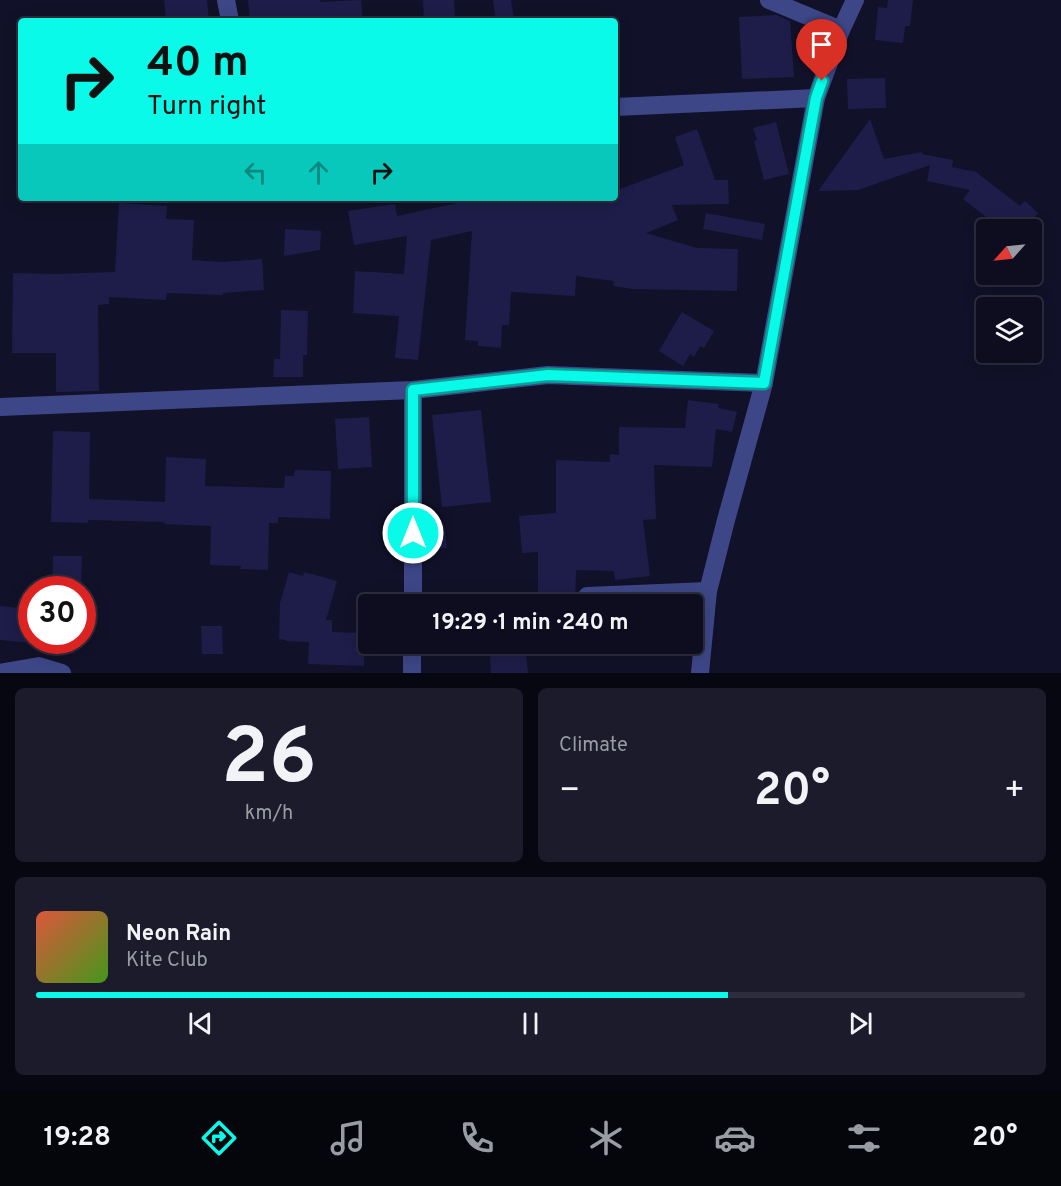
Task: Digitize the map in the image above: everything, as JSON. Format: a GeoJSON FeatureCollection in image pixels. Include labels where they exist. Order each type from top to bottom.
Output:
{"type":"FeatureCollection","features":[{"type":"Feature","properties":{"kind":"street"},"geometry":{"type":"LineString","coordinates":[[226,0],[229,18]]}},
{"type":"Feature","properties":{"kind":"street"},"geometry":{"type":"LineString","coordinates":[[769,0],[841,30]]}},
{"type":"Feature","properties":{"kind":"street"},"geometry":{"type":"LineString","coordinates":[[700,673],[708,591],[764,383],[816,98],[841,30],[855,0]]}},
{"type":"Feature","properties":{"kind":"street"},"geometry":{"type":"LineString","coordinates":[[618,107],[816,98]]}},
{"type":"Feature","properties":{"kind":"street"},"geometry":{"type":"LineString","coordinates":[[0,407],[413,390],[548,375],[764,383]]}},
{"type":"Feature","properties":{"kind":"street"},"geometry":{"type":"LineString","coordinates":[[412,594],[413,390]]}},
{"type":"Feature","properties":{"kind":"street"},"geometry":{"type":"LineString","coordinates":[[635,594],[708,591]]}},
{"type":"Feature","properties":{"kind":"street"},"geometry":{"type":"LineString","coordinates":[[412,654],[412,673]]}},
{"type":"Feature","properties":{"kind":"street"},"geometry":{"type":"LineString","coordinates":[[0,673],[39,666],[62,673]]}},
{"type":"Feature","properties":{"kind":"building"},"geometry":{"type":"Polygon","coordinates":[[[164,0],[207,0],[209,18],[166,18],[164,0]]]}},
{"type":"Feature","properties":{"kind":"building"},"geometry":{"type":"Polygon","coordinates":[[[248,0],[320,0],[320,2],[361,0],[363,18],[292,18],[250,18],[248,0]]]}},
{"type":"Feature","properties":{"kind":"building"},"geometry":{"type":"Polygon","coordinates":[[[423,0],[454,0],[455,18],[424,18],[423,0]]]}},
{"type":"Feature","properties":{"kind":"building"},"geometry":{"type":"Polygon","coordinates":[[[493,0],[511,0],[514,18],[496,18],[493,0]]]}},
{"type":"Feature","properties":{"kind":"building"},"geometry":{"type":"Polygon","coordinates":[[[888,0],[913,0],[910,26],[905,26],[903,43],[875,40],[878,7],[887,8],[888,0]]]}},
{"type":"Feature","properties":{"kind":"building"},"geometry":{"type":"Polygon","coordinates":[[[776,15],[790,21],[794,77],[742,79],[739,17],[776,15]]]}},
{"type":"Feature","properties":{"kind":"building"},"geometry":{"type":"Polygon","coordinates":[[[885,78],[886,108],[848,109],[847,79],[885,78]]]}},
{"type":"Feature","properties":{"kind":"building"},"geometry":{"type":"Polygon","coordinates":[[[870,119],[884,159],[922,152],[922,154],[953,160],[952,167],[976,172],[1020,206],[1025,201],[1038,213],[1033,219],[989,219],[963,199],[970,190],[927,181],[930,165],[858,190],[818,191],[870,119]]]}},
{"type":"Feature","properties":{"kind":"building"},"geometry":{"type":"Polygon","coordinates":[[[776,122],[789,174],[764,180],[753,128],[776,122]]]}},
{"type":"Feature","properties":{"kind":"building"},"geometry":{"type":"Polygon","coordinates":[[[697,129],[715,180],[728,180],[729,204],[672,205],[678,220],[646,233],[697,248],[738,249],[737,291],[632,289],[613,286],[614,281],[576,276],[575,296],[511,292],[509,325],[502,325],[501,348],[478,346],[478,341],[465,340],[472,231],[431,240],[418,360],[395,358],[399,316],[353,313],[355,271],[404,274],[407,236],[354,245],[348,211],[395,204],[397,216],[465,201],[618,201],[618,190],[684,165],[675,137],[697,129]]]}},
{"type":"Feature","properties":{"kind":"building"},"geometry":{"type":"Polygon","coordinates":[[[119,203],[167,206],[166,219],[194,220],[192,260],[223,262],[262,259],[264,290],[223,293],[223,295],[167,293],[166,300],[109,297],[109,304],[98,305],[99,391],[56,392],[56,353],[12,353],[13,273],[115,272],[119,203]]]}},
{"type":"Feature","properties":{"kind":"building"},"geometry":{"type":"Polygon","coordinates":[[[706,213],[765,224],[762,240],[703,229],[706,213]]]}},
{"type":"Feature","properties":{"kind":"building"},"geometry":{"type":"Polygon","coordinates":[[[285,229],[321,231],[320,250],[284,256],[285,229]]]}},
{"type":"Feature","properties":{"kind":"building"},"geometry":{"type":"Polygon","coordinates":[[[281,310],[308,311],[307,355],[303,355],[303,377],[273,377],[274,359],[280,359],[281,310]]]}},
{"type":"Feature","properties":{"kind":"building"},"geometry":{"type":"Polygon","coordinates":[[[682,312],[714,331],[704,348],[700,346],[694,357],[690,354],[683,366],[659,351],[682,312]]]}},
{"type":"Feature","properties":{"kind":"building"},"geometry":{"type":"Polygon","coordinates":[[[688,400],[719,404],[718,408],[737,412],[732,432],[716,429],[712,467],[654,465],[656,519],[643,520],[650,576],[615,580],[614,571],[576,570],[575,594],[538,592],[538,552],[522,553],[519,516],[556,513],[556,460],[610,462],[610,454],[619,455],[619,427],[685,428],[688,400]]]}},
{"type":"Feature","properties":{"kind":"building"},"geometry":{"type":"Polygon","coordinates":[[[481,410],[491,502],[442,507],[432,415],[481,410]]]}},
{"type":"Feature","properties":{"kind":"building"},"geometry":{"type":"Polygon","coordinates":[[[369,417],[372,467],[338,469],[335,419],[369,417]]]}},
{"type":"Feature","properties":{"kind":"building"},"geometry":{"type":"Polygon","coordinates":[[[53,431],[90,432],[89,499],[165,502],[166,457],[206,459],[205,486],[284,488],[285,476],[294,476],[295,470],[331,471],[330,519],[278,517],[278,523],[269,523],[268,570],[210,565],[211,526],[88,520],[88,523],[51,522],[53,431]]]}},
{"type":"Feature","properties":{"kind":"building"},"geometry":{"type":"Polygon","coordinates":[[[444,523],[447,548],[428,550],[425,525],[444,523]]]}},
{"type":"Feature","properties":{"kind":"building"},"geometry":{"type":"Polygon","coordinates":[[[53,556],[82,556],[81,576],[52,576],[53,556]]]}},
{"type":"Feature","properties":{"kind":"building"},"geometry":{"type":"Polygon","coordinates":[[[289,572],[303,576],[304,572],[337,581],[326,620],[332,620],[332,632],[358,633],[358,654],[364,654],[364,666],[308,664],[309,642],[279,639],[280,603],[289,572]]]}},
{"type":"Feature","properties":{"kind":"building"},"geometry":{"type":"Polygon","coordinates":[[[0,606],[18,608],[18,642],[0,640],[0,606]]]}},
{"type":"Feature","properties":{"kind":"building"},"geometry":{"type":"Polygon","coordinates":[[[201,626],[222,626],[223,654],[202,654],[201,626]]]}},
{"type":"Feature","properties":{"kind":"building"},"geometry":{"type":"Polygon","coordinates":[[[490,654],[526,654],[528,673],[491,673],[490,654]]]}},
{"type":"Feature","properties":{"kind":"route"},"geometry":{"type":"LineString","coordinates":[[413,533],[413,390],[548,375],[764,383],[816,98],[822,81]]}}]}
